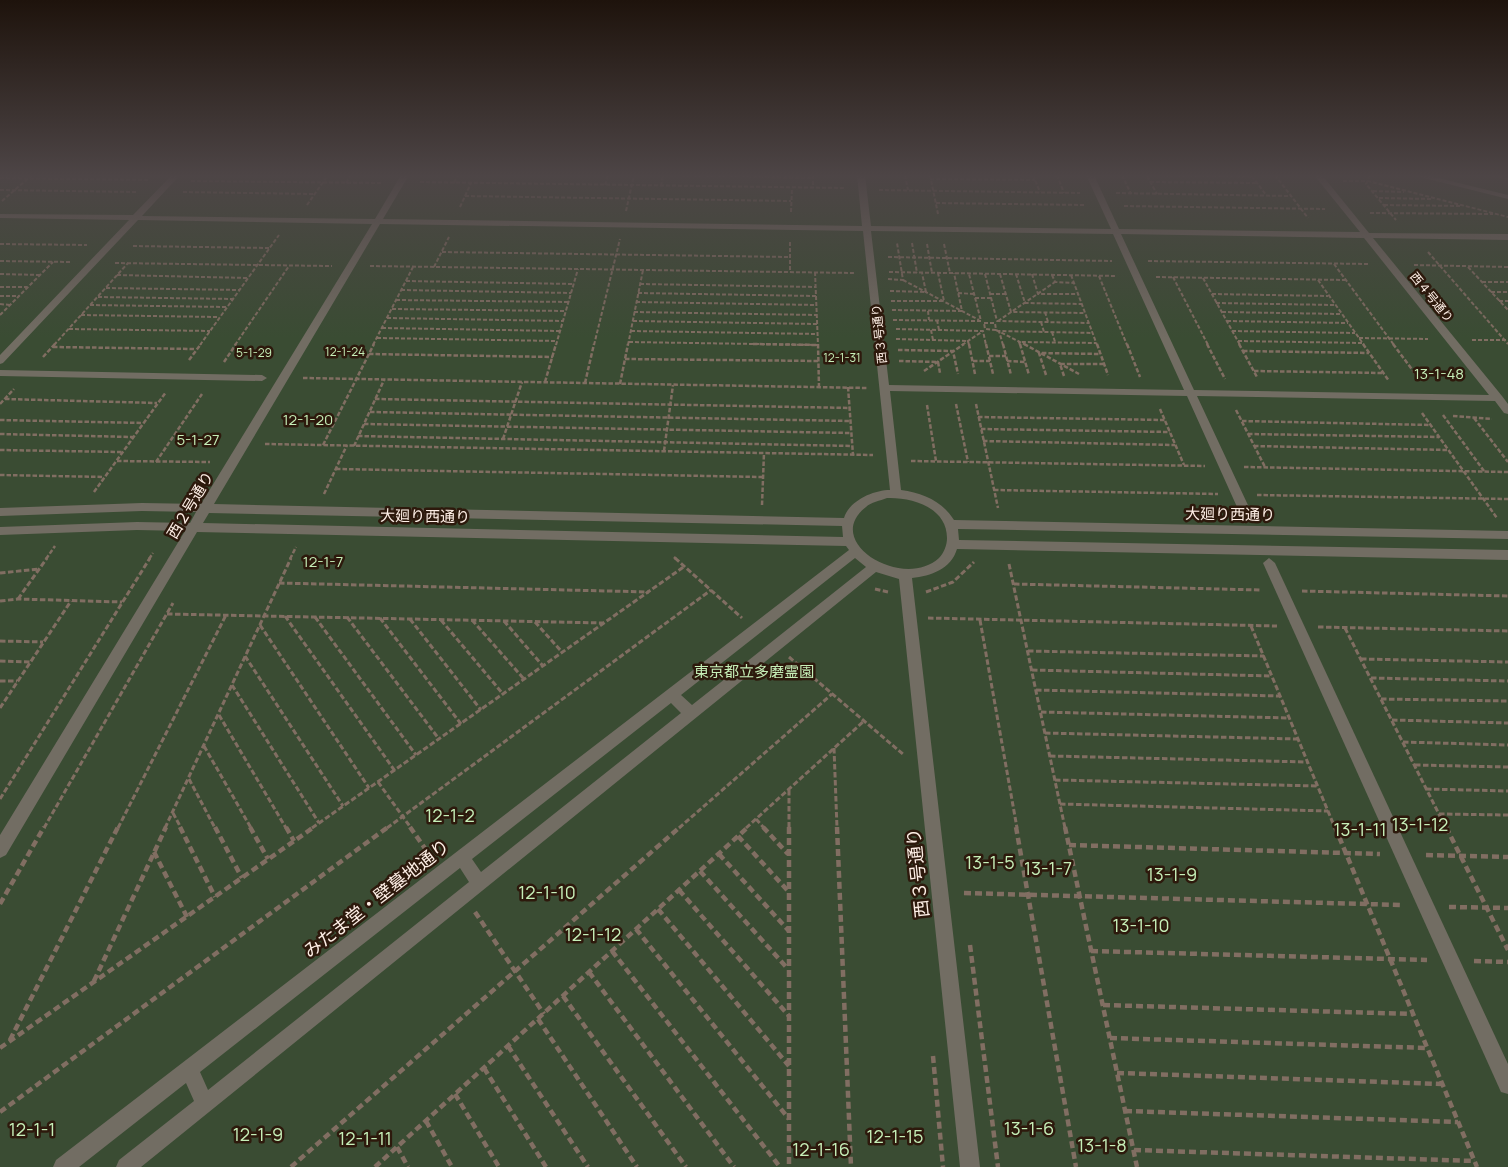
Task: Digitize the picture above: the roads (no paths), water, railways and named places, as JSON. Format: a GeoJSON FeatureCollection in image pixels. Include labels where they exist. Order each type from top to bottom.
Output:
{"type":"FeatureCollection","features":[{"type":"Feature","properties":{"kind":"lane"},"geometry":{"type":"LineString","coordinates":[[0,361],[125,229]]}},
{"type":"Feature","properties":{"kind":"lane","name":"西２号通り"},"geometry":{"type":"LineString","coordinates":[[0,850],[372,229]]}},
{"type":"Feature","properties":{"kind":"lane","name":"西３号通り"},"geometry":{"type":"LineString","coordinates":[[867,229],[896,493]]}},
{"type":"Feature","properties":{"kind":"lane"},"geometry":{"type":"LineString","coordinates":[[958,229],[1508,237]]}},
{"type":"Feature","properties":{"kind":"lane","name":"西４号通り"},"geometry":{"type":"LineString","coordinates":[[1362,229],[1508,410]]}},
{"type":"Feature","properties":{"kind":"lane"},"geometry":{"type":"LineString","coordinates":[[1116,232],[1248,518]]}},
{"type":"Feature","properties":{"kind":"lane"},"geometry":{"type":"LineString","coordinates":[[0,373],[262,378]]}},
{"type":"Feature","properties":{"kind":"lane"},"geometry":{"type":"LineString","coordinates":[[885,388],[1498,398]]}},
{"type":"Feature","properties":{"kind":"lane"},"geometry":{"type":"LineString","coordinates":[[896,493],[916,497],[934,505],[951,524],[954,544],[949,556],[935,568],[916,574],[905,574],[874,567],[852,547],[847,531],[848,522],[854,510],[868,499],[896,493]]}},
{"type":"Feature","properties":{"kind":"lane"},"geometry":{"type":"LineString","coordinates":[[70,527],[82,508]]}},
{"type":"Feature","properties":{"kind":"lane","name":"大廻り西通り"},"geometry":{"type":"LineString","coordinates":[[0,512],[82,508],[205,508],[848,522]]}},
{"type":"Feature","properties":{"kind":"lane"},"geometry":{"type":"LineString","coordinates":[[446,533],[454,513]]}},
{"type":"Feature","properties":{"kind":"lane"},"geometry":{"type":"LineString","coordinates":[[634,537],[637,517]]}},
{"type":"Feature","properties":{"kind":"lane","name":"大廻り西通り"},"geometry":{"type":"LineString","coordinates":[[951,524],[1508,536]]}},
{"type":"Feature","properties":{"kind":"lane","name":"大廻り西通り"},"geometry":{"type":"LineString","coordinates":[[0,531],[70,527],[194,527],[634,537],[852,547]]}},
{"type":"Feature","properties":{"kind":"lane"},"geometry":{"type":"LineString","coordinates":[[1322,532],[1333,552]]}},
{"type":"Feature","properties":{"kind":"lane"},"geometry":{"type":"LineString","coordinates":[[954,544],[1508,555]]}},
{"type":"Feature","properties":{"kind":"lane","name":"みたま堂・壁墓地通り"},"geometry":{"type":"LineString","coordinates":[[63,1167],[671,694],[852,547]]}},
{"type":"Feature","properties":{"kind":"lane"},"geometry":{"type":"LineString","coordinates":[[1269,564],[1508,1085]]}},
{"type":"Feature","properties":{"kind":"lane"},"geometry":{"type":"LineString","coordinates":[[126,1167],[874,567]]}},
{"type":"Feature","properties":{"kind":"lane","name":"西３号通り"},"geometry":{"type":"LineString","coordinates":[[905,574],[970,1167]]}},
{"type":"Feature","properties":{"kind":"lane"},"geometry":{"type":"LineString","coordinates":[[671,694],[691,714]]}},
{"type":"Feature","properties":{"kind":"lane"},"geometry":{"type":"LineString","coordinates":[[462,857],[480,884]]}},
{"type":"Feature","properties":{"kind":"lane"},"geometry":{"type":"LineString","coordinates":[[189,1069],[205,1104]]}},
{"type":"Feature","properties":{"kind":"park label","name":"12-1-24"},"geometry":{"type":"Point","coordinates":[345,351]}},
{"type":"Feature","properties":{"kind":"park label","name":"5-1-29"},"geometry":{"type":"Point","coordinates":[254,352]}},
{"type":"Feature","properties":{"kind":"park label","name":"12-1-31"},"geometry":{"type":"Point","coordinates":[842,357]}},
{"type":"Feature","properties":{"kind":"park label","name":"13-1-48"},"geometry":{"type":"Point","coordinates":[1439,373]}},
{"type":"Feature","properties":{"kind":"park label","name":"12-1-20"},"geometry":{"type":"Point","coordinates":[308,419]}},
{"type":"Feature","properties":{"kind":"park label","name":"5-1-27"},"geometry":{"type":"Point","coordinates":[198,439]}},
{"type":"Feature","properties":{"kind":"park label","name":"12-1-7"},"geometry":{"type":"Point","coordinates":[323,561]}},
{"type":"Feature","properties":{"kind":"park label","name":"東京都立多磨霊園"},"geometry":{"type":"Point","coordinates":[754,671]}},
{"type":"Feature","properties":{"kind":"park label","name":"12-1-2"},"geometry":{"type":"Point","coordinates":[450,815]}},
{"type":"Feature","properties":{"kind":"park label","name":"13-1-12"},"geometry":{"type":"Point","coordinates":[1420,824]}},
{"type":"Feature","properties":{"kind":"park label","name":"13-1-11"},"geometry":{"type":"Point","coordinates":[1360,829]}},
{"type":"Feature","properties":{"kind":"park label","name":"13-1-5"},"geometry":{"type":"Point","coordinates":[990,862]}},
{"type":"Feature","properties":{"kind":"park label","name":"13-1-7"},"geometry":{"type":"Point","coordinates":[1048,868]}},
{"type":"Feature","properties":{"kind":"park label","name":"13-1-9"},"geometry":{"type":"Point","coordinates":[1172,874]}},
{"type":"Feature","properties":{"kind":"park label","name":"12-1-10"},"geometry":{"type":"Point","coordinates":[547,892]}},
{"type":"Feature","properties":{"kind":"park label","name":"13-1-10"},"geometry":{"type":"Point","coordinates":[1141,925]}},
{"type":"Feature","properties":{"kind":"park label","name":"12-1-12"},"geometry":{"type":"Point","coordinates":[593,934]}},
{"type":"Feature","properties":{"kind":"park label","name":"13-1-6"},"geometry":{"type":"Point","coordinates":[1029,1128]}},
{"type":"Feature","properties":{"kind":"park label","name":"12-1-1"},"geometry":{"type":"Point","coordinates":[32,1129]}},
{"type":"Feature","properties":{"kind":"park label","name":"12-1-9"},"geometry":{"type":"Point","coordinates":[258,1134]}},
{"type":"Feature","properties":{"kind":"park label","name":"12-1-15"},"geometry":{"type":"Point","coordinates":[895,1136]}},
{"type":"Feature","properties":{"kind":"park label","name":"12-1-11"},"geometry":{"type":"Point","coordinates":[365,1138]}},
{"type":"Feature","properties":{"kind":"park label","name":"13-1-8"},"geometry":{"type":"Point","coordinates":[1102,1145]}},
{"type":"Feature","properties":{"kind":"park label","name":"12-1-16"},"geometry":{"type":"Point","coordinates":[821,1149]}}]}
